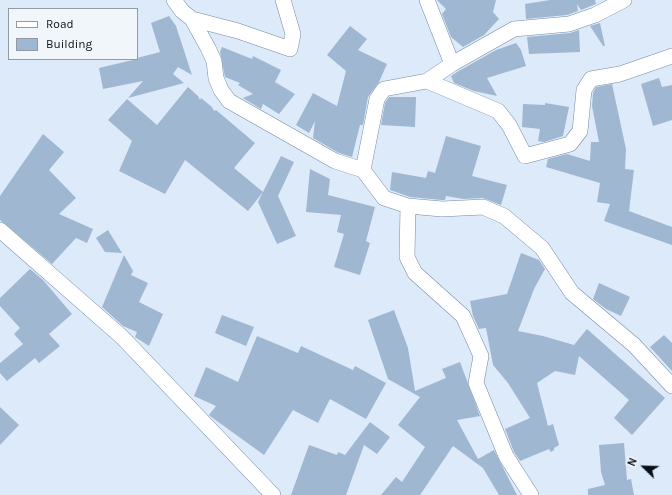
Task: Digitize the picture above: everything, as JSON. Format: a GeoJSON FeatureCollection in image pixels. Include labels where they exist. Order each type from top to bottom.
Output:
{"type":"FeatureCollection","features":[{"type":"Feature","properties":{"kind":"street"},"geometry":{"type":"LineString","coordinates":[[174,0],[182,12],[192,19],[245,33],[290,49],[293,34],[284,0]]}},
{"type":"Feature","properties":{"kind":"street"},"geometry":{"type":"LineString","coordinates":[[427,0],[452,64]]}},
{"type":"Feature","properties":{"kind":"street"},"geometry":{"type":"LineString","coordinates":[[364,170],[377,99],[384,89],[427,81],[452,64],[514,29],[569,24],[595,15],[624,0]]}},
{"type":"Feature","properties":{"kind":"street"},"geometry":{"type":"LineString","coordinates":[[192,19],[214,61],[216,78],[221,90],[229,101],[335,161],[364,170],[384,198],[408,206],[442,209],[483,208],[504,216],[542,248],[572,293],[634,345],[672,386]]}},
{"type":"Feature","properties":{"kind":"street"},"geometry":{"type":"LineString","coordinates":[[427,81],[498,111],[509,125],[526,156],[570,144],[580,131],[584,90],[591,79],[620,74],[672,56]]}},
{"type":"Feature","properties":{"kind":"street"},"geometry":{"type":"LineString","coordinates":[[408,206],[407,257],[415,273],[463,316],[481,356],[476,383],[506,456],[531,495]]}},
{"type":"Feature","properties":{"kind":"street"},"geometry":{"type":"LineString","coordinates":[[0,230],[122,337],[273,495]]}},
{"type":"Feature","properties":{"kind":"building"},"geometry":{"type":"Polygon","coordinates":[[[437,0],[496,0],[493,12],[499,19],[484,35],[463,47],[451,37],[442,14],[446,9],[437,0]]]}},
{"type":"Feature","properties":{"kind":"building"},"geometry":{"type":"Polygon","coordinates":[[[550,0],[595,0],[596,4],[581,10],[577,4],[578,11],[567,15],[526,19],[525,4],[550,0]]]}},
{"type":"Feature","properties":{"kind":"building"},"geometry":{"type":"Polygon","coordinates":[[[169,16],[176,26],[192,75],[178,67],[173,74],[184,83],[128,98],[143,81],[103,89],[99,68],[138,60],[138,58],[160,52],[151,23],[169,16]]]}},
{"type":"Feature","properties":{"kind":"building"},"geometry":{"type":"Polygon","coordinates":[[[600,23],[605,46],[603,46],[590,26],[600,23]]]}},
{"type":"Feature","properties":{"kind":"building"},"geometry":{"type":"Polygon","coordinates":[[[350,26],[367,39],[358,50],[387,64],[379,82],[368,97],[363,125],[360,125],[352,157],[339,153],[313,138],[315,121],[309,133],[296,125],[313,93],[337,106],[346,71],[327,55],[350,26]]]}},
{"type":"Feature","properties":{"kind":"building"},"geometry":{"type":"Polygon","coordinates":[[[579,30],[580,52],[529,54],[527,37],[570,33],[579,30]]]}},
{"type":"Feature","properties":{"kind":"building"},"geometry":{"type":"Polygon","coordinates":[[[516,43],[521,50],[526,66],[487,78],[497,96],[474,91],[454,83],[451,76],[457,72],[496,50],[516,43]]]}},
{"type":"Feature","properties":{"kind":"building"},"geometry":{"type":"Polygon","coordinates":[[[222,47],[252,59],[253,56],[281,70],[275,82],[295,94],[279,114],[263,104],[261,109],[243,98],[253,94],[238,85],[240,83],[225,77],[220,52],[222,47]]]}},
{"type":"Feature","properties":{"kind":"building"},"geometry":{"type":"Polygon","coordinates":[[[659,78],[662,87],[672,85],[672,120],[653,126],[641,84],[659,78]]]}},
{"type":"Feature","properties":{"kind":"building"},"geometry":{"type":"Polygon","coordinates":[[[612,84],[626,149],[625,169],[634,170],[629,211],[672,227],[672,245],[604,221],[610,204],[597,202],[600,183],[546,167],[548,159],[567,154],[590,161],[591,142],[599,142],[592,106],[593,93],[596,87],[612,84]]]}},
{"type":"Feature","properties":{"kind":"building"},"geometry":{"type":"Polygon","coordinates":[[[188,87],[198,96],[200,100],[201,98],[212,107],[214,111],[216,110],[255,143],[234,168],[263,192],[248,211],[185,160],[165,194],[119,171],[132,141],[108,120],[127,99],[157,125],[188,87]]]}},
{"type":"Feature","properties":{"kind":"building"},"geometry":{"type":"Polygon","coordinates":[[[389,97],[416,97],[415,127],[381,125],[385,103],[389,97]]]}},
{"type":"Feature","properties":{"kind":"building"},"geometry":{"type":"Polygon","coordinates":[[[545,103],[569,107],[563,136],[544,142],[538,141],[540,129],[522,127],[523,104],[545,105],[545,103]]]}},
{"type":"Feature","properties":{"kind":"building"},"geometry":{"type":"Polygon","coordinates":[[[43,134],[64,152],[49,170],[76,198],[59,214],[93,229],[87,243],[76,238],[52,264],[0,220],[0,196],[43,134]]]}},
{"type":"Feature","properties":{"kind":"building"},"geometry":{"type":"Polygon","coordinates":[[[446,136],[481,146],[472,176],[507,185],[501,205],[483,198],[463,199],[446,196],[445,200],[442,200],[410,197],[390,190],[392,172],[426,178],[428,171],[435,173],[446,136]]]}},
{"type":"Feature","properties":{"kind":"building"},"geometry":{"type":"Polygon","coordinates":[[[281,156],[294,162],[278,196],[296,236],[277,244],[258,202],[281,156]]]}},
{"type":"Feature","properties":{"kind":"building"},"geometry":{"type":"Polygon","coordinates":[[[310,169],[330,179],[328,195],[375,207],[366,241],[370,243],[360,275],[334,267],[344,234],[337,232],[341,215],[306,212],[310,169]]]}},
{"type":"Feature","properties":{"kind":"building"},"geometry":{"type":"Polygon","coordinates":[[[108,230],[122,253],[105,252],[96,238],[108,230]]]}},
{"type":"Feature","properties":{"kind":"building"},"geometry":{"type":"Polygon","coordinates":[[[521,253],[539,260],[545,269],[534,289],[518,331],[543,336],[574,345],[587,329],[665,398],[632,435],[614,418],[629,400],[579,356],[575,375],[555,371],[537,383],[548,426],[553,424],[559,445],[551,452],[549,449],[520,461],[514,452],[505,429],[530,418],[508,383],[493,365],[486,328],[479,329],[473,316],[470,301],[507,294],[521,253]]]}},
{"type":"Feature","properties":{"kind":"building"},"geometry":{"type":"Polygon","coordinates":[[[124,255],[133,271],[131,275],[148,283],[139,302],[163,314],[149,346],[135,337],[137,332],[123,326],[102,307],[124,255]]]}},
{"type":"Feature","properties":{"kind":"building"},"geometry":{"type":"Polygon","coordinates":[[[30,269],[43,280],[72,314],[49,334],[60,346],[39,363],[35,358],[7,381],[0,373],[0,363],[23,344],[14,334],[20,328],[0,306],[0,298],[30,269]]]}},
{"type":"Feature","properties":{"kind":"building"},"geometry":{"type":"Polygon","coordinates":[[[599,283],[630,297],[621,316],[606,309],[593,299],[599,283]]]}},
{"type":"Feature","properties":{"kind":"building"},"geometry":{"type":"Polygon","coordinates":[[[394,310],[408,348],[415,391],[446,378],[442,369],[460,362],[480,416],[457,420],[478,459],[494,450],[517,495],[499,495],[483,468],[453,446],[420,495],[381,495],[396,477],[402,482],[425,447],[398,425],[420,397],[388,379],[368,320],[394,310]]]}},
{"type":"Feature","properties":{"kind":"building"},"geometry":{"type":"Polygon","coordinates":[[[222,315],[254,327],[246,346],[215,333],[222,315]]]}},
{"type":"Feature","properties":{"kind":"building"},"geometry":{"type":"Polygon","coordinates":[[[664,335],[672,343],[672,371],[650,347],[664,335]]]}},
{"type":"Feature","properties":{"kind":"building"},"geometry":{"type":"Polygon","coordinates":[[[257,336],[298,353],[301,346],[353,370],[355,366],[386,383],[366,419],[330,399],[318,423],[293,410],[264,455],[209,415],[216,406],[194,396],[206,367],[238,382],[257,336]]]}},
{"type":"Feature","properties":{"kind":"building"},"geometry":{"type":"Polygon","coordinates":[[[0,407],[19,425],[0,445],[0,407]]]}},
{"type":"Feature","properties":{"kind":"building"},"geometry":{"type":"Polygon","coordinates":[[[370,422],[390,437],[377,454],[364,445],[346,495],[291,495],[309,445],[337,455],[338,452],[345,455],[370,422]]]}},
{"type":"Feature","properties":{"kind":"building"},"geometry":{"type":"Polygon","coordinates":[[[624,443],[627,480],[631,479],[634,495],[588,495],[588,489],[605,485],[601,472],[599,445],[624,443]]]}}]}
